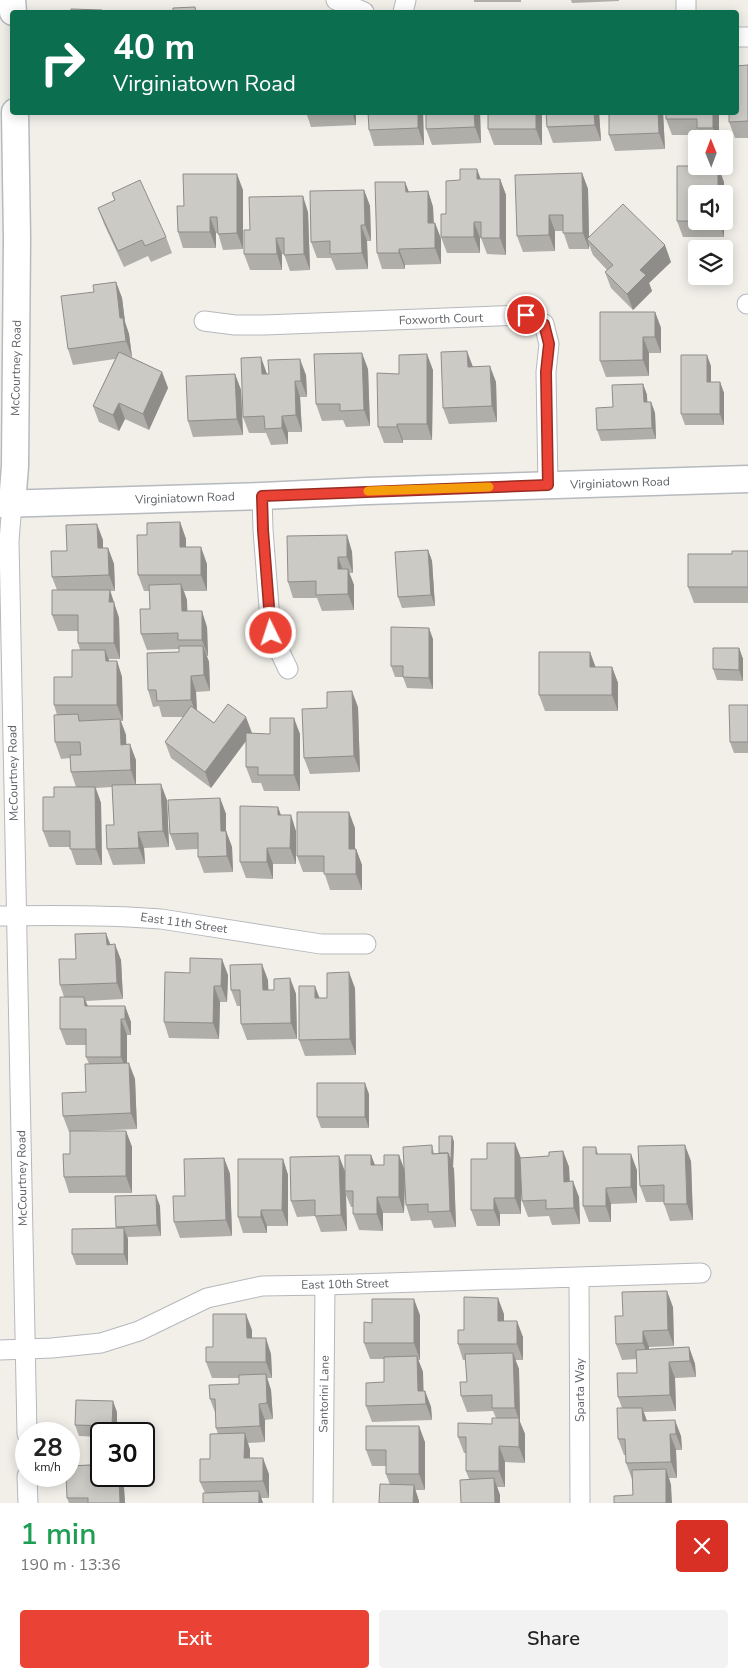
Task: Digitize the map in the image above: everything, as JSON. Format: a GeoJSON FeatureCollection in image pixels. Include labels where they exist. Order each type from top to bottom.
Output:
{"type":"FeatureCollection","features":[{"type":"Feature","properties":{"kind":"street"},"geometry":{"type":"LineString","coordinates":[[336,0],[359,10]]}},
{"type":"Feature","properties":{"kind":"street","name":"McCourtney Road"},"geometry":{"type":"LineString","coordinates":[[15,115],[9,239],[15,466],[6,504],[9,541],[8,916],[26,1350],[27,1422]]}},
{"type":"Feature","properties":{"kind":"street","name":"Foxworth Court"},"geometry":{"type":"LineString","coordinates":[[204,322],[264,325],[526,315],[544,324],[549,344],[546,372],[548,485]]}},
{"type":"Feature","properties":{"kind":"street","name":"Virginiatown Road"},"geometry":{"type":"LineString","coordinates":[[6,504],[748,479]]}},
{"type":"Feature","properties":{"kind":"street"},"geometry":{"type":"LineString","coordinates":[[262,496],[271,633],[288,669]]}},
{"type":"Feature","properties":{"kind":"street","name":"East 11th Street"},"geometry":{"type":"LineString","coordinates":[[8,916],[146,917],[321,944],[366,944]]}},
{"type":"Feature","properties":{"kind":"street","name":"East 10th Street"},"geometry":{"type":"LineString","coordinates":[[0,1350],[26,1350],[101,1342],[139,1331],[207,1298],[262,1286],[325,1286],[701,1272]]}},
{"type":"Feature","properties":{"kind":"street","name":"Sparta Way"},"geometry":{"type":"LineString","coordinates":[[579,1277],[580,1503]]}},
{"type":"Feature","properties":{"kind":"street","name":"Santorini Lane"},"geometry":{"type":"LineString","coordinates":[[323,1503],[325,1286]]}},
{"type":"Feature","properties":{"kind":"street"},"geometry":{"type":"LineString","coordinates":[[27,1487],[28,1503]]}},
{"type":"Feature","properties":{"kind":"building"},"geometry":{"type":"Polygon","coordinates":[[[195,7],[196,10],[173,10],[173,8],[195,7]]]}},
{"type":"Feature","properties":{"kind":"building"},"geometry":{"type":"Polygon","coordinates":[[[748,65],[748,121],[729,122],[729,115],[739,115],[739,66],[748,65]]]}},
{"type":"Feature","properties":{"kind":"building"},"geometry":{"type":"Polygon","coordinates":[[[368,115],[418,115],[418,128],[369,130],[368,115]]]}},
{"type":"Feature","properties":{"kind":"building"},"geometry":{"type":"Polygon","coordinates":[[[426,115],[474,115],[475,127],[426,129],[426,115]]]}},
{"type":"Feature","properties":{"kind":"building"},"geometry":{"type":"Polygon","coordinates":[[[488,115],[536,115],[536,129],[488,129],[488,115]]]}},
{"type":"Feature","properties":{"kind":"building"},"geometry":{"type":"Polygon","coordinates":[[[546,115],[594,115],[595,125],[547,127],[546,115]]]}},
{"type":"Feature","properties":{"kind":"building"},"geometry":{"type":"Polygon","coordinates":[[[609,115],[658,115],[659,133],[609,135],[609,115]]]}},
{"type":"Feature","properties":{"kind":"building"},"geometry":{"type":"Polygon","coordinates":[[[666,115],[713,115],[713,128],[697,128],[697,119],[666,119],[666,115]]]}},
{"type":"Feature","properties":{"kind":"building"},"geometry":{"type":"Polygon","coordinates":[[[677,166],[688,166],[688,175],[718,175],[718,185],[688,185],[688,221],[677,221],[677,166]]]}},
{"type":"Feature","properties":{"kind":"building"},"geometry":{"type":"Polygon","coordinates":[[[460,169],[477,169],[477,179],[500,179],[500,238],[481,238],[481,222],[474,222],[474,237],[441,237],[441,214],[446,214],[446,181],[460,180],[460,169]]]}},
{"type":"Feature","properties":{"kind":"building"},"geometry":{"type":"Polygon","coordinates":[[[582,173],[583,233],[563,233],[563,215],[549,215],[549,235],[517,236],[515,175],[582,173]]]}},
{"type":"Feature","properties":{"kind":"building"},"geometry":{"type":"Polygon","coordinates":[[[183,174],[237,174],[237,233],[218,234],[217,217],[210,217],[210,232],[178,232],[177,206],[184,206],[183,174]]]}},
{"type":"Feature","properties":{"kind":"building"},"geometry":{"type":"Polygon","coordinates":[[[140,180],[166,237],[145,246],[142,240],[118,251],[98,208],[115,200],[112,193],[140,180]]]}},
{"type":"Feature","properties":{"kind":"building"},"geometry":{"type":"Polygon","coordinates":[[[375,182],[405,182],[406,192],[428,191],[428,223],[435,223],[435,248],[399,249],[399,253],[377,253],[375,182]]]}},
{"type":"Feature","properties":{"kind":"building"},"geometry":{"type":"Polygon","coordinates":[[[364,190],[365,225],[361,225],[362,253],[330,254],[330,241],[311,242],[310,191],[364,190]]]}},
{"type":"Feature","properties":{"kind":"building"},"geometry":{"type":"Polygon","coordinates":[[[303,196],[304,254],[284,255],[284,238],[276,238],[277,254],[244,254],[244,230],[250,230],[249,197],[303,196]]]}},
{"type":"Feature","properties":{"kind":"building"},"geometry":{"type":"Polygon","coordinates":[[[623,204],[665,245],[640,270],[646,275],[627,294],[605,272],[613,265],[587,239],[623,204]]]}},
{"type":"Feature","properties":{"kind":"building"},"geometry":{"type":"Polygon","coordinates":[[[116,282],[120,318],[123,318],[126,341],[68,349],[61,296],[94,292],[93,285],[116,282]]]}},
{"type":"Feature","properties":{"kind":"building"},"geometry":{"type":"Polygon","coordinates":[[[600,312],[655,312],[655,337],[643,337],[643,360],[600,361],[600,312]]]}},
{"type":"Feature","properties":{"kind":"building"},"geometry":{"type":"Polygon","coordinates":[[[467,351],[468,367],[490,366],[492,406],[443,408],[441,352],[467,351]]]}},
{"type":"Feature","properties":{"kind":"building"},"geometry":{"type":"Polygon","coordinates":[[[119,352],[162,372],[143,414],[119,403],[113,415],[93,406],[119,352]]]}},
{"type":"Feature","properties":{"kind":"building"},"geometry":{"type":"Polygon","coordinates":[[[362,353],[364,410],[340,411],[340,404],[316,404],[314,354],[362,353]]]}},
{"type":"Feature","properties":{"kind":"building"},"geometry":{"type":"Polygon","coordinates":[[[427,354],[427,424],[397,424],[397,427],[378,427],[377,373],[399,374],[399,355],[427,354]]]}},
{"type":"Feature","properties":{"kind":"building"},"geometry":{"type":"Polygon","coordinates":[[[681,355],[707,355],[707,382],[720,382],[720,414],[681,414],[681,355]]]}},
{"type":"Feature","properties":{"kind":"building"},"geometry":{"type":"Polygon","coordinates":[[[261,357],[262,374],[269,374],[268,360],[300,359],[301,381],[295,381],[296,415],[282,416],[282,428],[265,429],[264,416],[243,417],[241,358],[261,357]]]}},
{"type":"Feature","properties":{"kind":"building"},"geometry":{"type":"Polygon","coordinates":[[[235,374],[237,419],[188,421],[186,376],[235,374]]]}},
{"type":"Feature","properties":{"kind":"building"},"geometry":{"type":"Polygon","coordinates":[[[643,384],[644,402],[651,402],[652,428],[597,430],[596,408],[613,407],[612,385],[643,384]]]}},
{"type":"Feature","properties":{"kind":"building"},"geometry":{"type":"Polygon","coordinates":[[[180,522],[180,547],[201,547],[201,575],[138,575],[137,535],[147,535],[147,523],[180,522]]]}},
{"type":"Feature","properties":{"kind":"building"},"geometry":{"type":"Polygon","coordinates":[[[97,524],[98,548],[108,548],[109,575],[52,577],[51,551],[67,551],[66,525],[97,524]]]}},
{"type":"Feature","properties":{"kind":"building"},"geometry":{"type":"Polygon","coordinates":[[[347,535],[347,557],[338,557],[338,569],[348,569],[348,594],[316,595],[316,581],[288,582],[287,536],[347,535]]]}},
{"type":"Feature","properties":{"kind":"building"},"geometry":{"type":"Polygon","coordinates":[[[428,550],[431,595],[398,597],[395,552],[428,550]]]}},
{"type":"Feature","properties":{"kind":"building"},"geometry":{"type":"Polygon","coordinates":[[[732,551],[748,551],[748,587],[688,587],[688,554],[732,554],[732,551]]]}},
{"type":"Feature","properties":{"kind":"building"},"geometry":{"type":"Polygon","coordinates":[[[181,584],[182,611],[202,611],[202,640],[178,640],[178,633],[141,634],[140,609],[150,609],[149,585],[181,584]]]}},
{"type":"Feature","properties":{"kind":"building"},"geometry":{"type":"Polygon","coordinates":[[[52,590],[110,590],[109,602],[114,602],[114,643],[78,643],[78,615],[52,615],[52,590]]]}},
{"type":"Feature","properties":{"kind":"building"},"geometry":{"type":"Polygon","coordinates":[[[391,627],[429,628],[429,678],[403,677],[403,666],[391,666],[391,627]]]}},
{"type":"Feature","properties":{"kind":"building"},"geometry":{"type":"Polygon","coordinates":[[[179,646],[203,646],[204,675],[191,676],[191,700],[157,701],[156,690],[148,690],[147,653],[179,652],[179,646]]]}},
{"type":"Feature","properties":{"kind":"building"},"geometry":{"type":"Polygon","coordinates":[[[713,648],[739,648],[739,670],[713,669],[713,648]]]}},
{"type":"Feature","properties":{"kind":"building"},"geometry":{"type":"Polygon","coordinates":[[[72,650],[105,650],[106,661],[117,661],[117,705],[54,705],[54,677],[72,677],[72,650]]]}},
{"type":"Feature","properties":{"kind":"building"},"geometry":{"type":"Polygon","coordinates":[[[539,652],[590,652],[590,667],[612,667],[612,695],[539,695],[539,652]]]}},
{"type":"Feature","properties":{"kind":"building"},"geometry":{"type":"Polygon","coordinates":[[[352,691],[354,756],[304,758],[302,709],[327,708],[327,692],[352,691]]]}},
{"type":"Feature","properties":{"kind":"building"},"geometry":{"type":"Polygon","coordinates":[[[228,704],[246,717],[205,772],[165,742],[191,706],[214,723],[228,704]]]}},
{"type":"Feature","properties":{"kind":"building"},"geometry":{"type":"Polygon","coordinates":[[[729,705],[748,705],[748,742],[730,742],[729,705]]]}},
{"type":"Feature","properties":{"kind":"building"},"geometry":{"type":"Polygon","coordinates":[[[78,714],[79,721],[120,719],[121,745],[130,744],[131,770],[71,772],[70,755],[81,755],[80,742],[55,742],[54,715],[78,714]]]}},
{"type":"Feature","properties":{"kind":"building"},"geometry":{"type":"Polygon","coordinates":[[[270,718],[294,718],[294,775],[258,775],[258,767],[246,767],[246,733],[270,734],[270,718]]]}},
{"type":"Feature","properties":{"kind":"building"},"geometry":{"type":"Polygon","coordinates":[[[161,784],[163,831],[138,832],[139,848],[107,849],[106,825],[114,825],[112,785],[161,784]]]}},
{"type":"Feature","properties":{"kind":"building"},"geometry":{"type":"Polygon","coordinates":[[[54,787],[95,787],[96,849],[70,849],[70,831],[43,831],[43,797],[54,797],[54,787]]]}},
{"type":"Feature","properties":{"kind":"building"},"geometry":{"type":"Polygon","coordinates":[[[220,798],[221,831],[226,831],[227,856],[198,857],[198,833],[170,834],[168,800],[220,798]]]}},
{"type":"Feature","properties":{"kind":"building"},"geometry":{"type":"Polygon","coordinates":[[[240,806],[278,807],[278,815],[291,815],[290,848],[267,848],[267,862],[240,862],[240,806]]]}},
{"type":"Feature","properties":{"kind":"building"},"geometry":{"type":"Polygon","coordinates":[[[297,812],[349,812],[349,849],[356,849],[356,874],[324,874],[324,856],[297,856],[297,812]]]}},
{"type":"Feature","properties":{"kind":"building"},"geometry":{"type":"Polygon","coordinates":[[[106,933],[107,945],[115,944],[117,983],[60,985],[59,959],[76,959],[75,934],[106,933]]]}},
{"type":"Feature","properties":{"kind":"building"},"geometry":{"type":"Polygon","coordinates":[[[190,958],[222,959],[221,986],[214,986],[213,1023],[164,1022],[165,972],[190,973],[190,958]]]}},
{"type":"Feature","properties":{"kind":"building"},"geometry":{"type":"Polygon","coordinates":[[[262,964],[263,990],[274,990],[274,979],[290,978],[291,1023],[241,1024],[240,990],[231,990],[230,965],[262,964]]]}},
{"type":"Feature","properties":{"kind":"building"},"geometry":{"type":"Polygon","coordinates":[[[349,972],[350,1039],[299,1040],[299,986],[315,986],[315,998],[327,998],[327,973],[349,972]]]}},
{"type":"Feature","properties":{"kind":"building"},"geometry":{"type":"Polygon","coordinates":[[[60,997],[84,997],[85,1006],[125,1006],[125,1019],[121,1019],[121,1057],[86,1057],[86,1029],[60,1029],[60,997]]]}},
{"type":"Feature","properties":{"kind":"building"},"geometry":{"type":"Polygon","coordinates":[[[129,1063],[131,1113],[63,1116],[62,1093],[86,1092],[85,1064],[129,1063]]]}},
{"type":"Feature","properties":{"kind":"building"},"geometry":{"type":"Polygon","coordinates":[[[317,1083],[365,1083],[365,1117],[317,1117],[317,1083]]]}},
{"type":"Feature","properties":{"kind":"building"},"geometry":{"type":"Polygon","coordinates":[[[70,1131],[126,1131],[126,1176],[64,1177],[63,1154],[70,1154],[70,1131]]]}},
{"type":"Feature","properties":{"kind":"building"},"geometry":{"type":"Polygon","coordinates":[[[439,1136],[452,1136],[451,1161],[448,1153],[439,1153],[439,1136]]]}},
{"type":"Feature","properties":{"kind":"building"},"geometry":{"type":"Polygon","coordinates":[[[487,1143],[515,1143],[515,1198],[494,1198],[494,1210],[471,1210],[471,1159],[487,1159],[487,1143]]]}},
{"type":"Feature","properties":{"kind":"building"},"geometry":{"type":"Polygon","coordinates":[[[432,1145],[432,1154],[448,1153],[450,1211],[428,1212],[428,1204],[406,1205],[403,1147],[432,1145]]]}},
{"type":"Feature","properties":{"kind":"building"},"geometry":{"type":"Polygon","coordinates":[[[685,1145],[687,1204],[664,1204],[664,1185],[640,1186],[638,1146],[685,1145]]]}},
{"type":"Feature","properties":{"kind":"building"},"geometry":{"type":"Polygon","coordinates":[[[583,1147],[596,1147],[596,1154],[631,1154],[631,1187],[606,1188],[606,1206],[583,1206],[583,1147]]]}},
{"type":"Feature","properties":{"kind":"building"},"geometry":{"type":"Polygon","coordinates":[[[563,1151],[564,1182],[573,1181],[574,1208],[546,1209],[546,1200],[522,1201],[520,1158],[549,1156],[549,1152],[563,1151]]]}},
{"type":"Feature","properties":{"kind":"building"},"geometry":{"type":"Polygon","coordinates":[[[345,1155],[371,1155],[371,1165],[384,1165],[384,1155],[399,1155],[399,1197],[377,1197],[377,1214],[353,1214],[353,1191],[345,1191],[345,1155]]]}},
{"type":"Feature","properties":{"kind":"building"},"geometry":{"type":"Polygon","coordinates":[[[339,1156],[341,1215],[315,1216],[315,1200],[291,1201],[290,1157],[339,1156]]]}},
{"type":"Feature","properties":{"kind":"building"},"geometry":{"type":"Polygon","coordinates":[[[224,1158],[226,1220],[174,1222],[173,1196],[185,1196],[184,1159],[224,1158]]]}},
{"type":"Feature","properties":{"kind":"building"},"geometry":{"type":"Polygon","coordinates":[[[238,1159],[283,1159],[282,1210],[261,1210],[261,1217],[238,1217],[238,1159]]]}},
{"type":"Feature","properties":{"kind":"building"},"geometry":{"type":"Polygon","coordinates":[[[156,1195],[157,1225],[116,1227],[115,1196],[156,1195]]]}},
{"type":"Feature","properties":{"kind":"building"},"geometry":{"type":"Polygon","coordinates":[[[124,1228],[124,1254],[72,1254],[72,1229],[124,1228]]]}},
{"type":"Feature","properties":{"kind":"building"},"geometry":{"type":"Polygon","coordinates":[[[667,1291],[668,1330],[643,1331],[643,1343],[616,1344],[615,1316],[623,1316],[622,1292],[667,1291]]]}},
{"type":"Feature","properties":{"kind":"building"},"geometry":{"type":"Polygon","coordinates":[[[464,1297],[498,1298],[498,1321],[517,1321],[517,1344],[458,1344],[458,1330],[464,1330],[464,1297]]]}},
{"type":"Feature","properties":{"kind":"building"},"geometry":{"type":"Polygon","coordinates":[[[372,1299],[414,1299],[414,1343],[364,1343],[364,1322],[372,1323],[372,1299]]]}},
{"type":"Feature","properties":{"kind":"building"},"geometry":{"type":"Polygon","coordinates":[[[213,1314],[246,1314],[247,1338],[266,1338],[266,1362],[206,1362],[206,1347],[213,1347],[213,1314]]]}},
{"type":"Feature","properties":{"kind":"building"},"geometry":{"type":"Polygon","coordinates":[[[689,1347],[690,1361],[669,1362],[670,1395],[618,1397],[617,1373],[637,1373],[636,1350],[689,1347]]]}},
{"type":"Feature","properties":{"kind":"building"},"geometry":{"type":"Polygon","coordinates":[[[513,1353],[515,1408],[492,1408],[492,1395],[461,1396],[460,1382],[467,1382],[465,1354],[513,1353]]]}},
{"type":"Feature","properties":{"kind":"building"},"geometry":{"type":"Polygon","coordinates":[[[417,1356],[418,1391],[425,1391],[426,1404],[366,1406],[366,1383],[384,1382],[384,1357],[417,1356]]]}},
{"type":"Feature","properties":{"kind":"building"},"geometry":{"type":"Polygon","coordinates":[[[266,1374],[267,1403],[259,1404],[260,1426],[216,1428],[215,1399],[210,1399],[209,1385],[239,1384],[239,1375],[266,1374]]]}},
{"type":"Feature","properties":{"kind":"building"},"geometry":{"type":"Polygon","coordinates":[[[76,1400],[113,1401],[112,1422],[90,1422],[90,1425],[80,1425],[80,1422],[75,1422],[76,1400]]]}},
{"type":"Feature","properties":{"kind":"building"},"geometry":{"type":"Polygon","coordinates":[[[617,1408],[642,1408],[643,1421],[675,1420],[676,1434],[670,1434],[671,1462],[626,1463],[625,1439],[618,1439],[617,1408]]]}},
{"type":"Feature","properties":{"kind":"building"},"geometry":{"type":"Polygon","coordinates":[[[492,1418],[519,1418],[519,1447],[499,1446],[499,1471],[466,1471],[466,1437],[458,1437],[458,1423],[492,1424],[492,1418]]]}},
{"type":"Feature","properties":{"kind":"building"},"geometry":{"type":"Polygon","coordinates":[[[366,1426],[419,1426],[419,1474],[386,1474],[386,1450],[366,1450],[366,1426]]]}},
{"type":"Feature","properties":{"kind":"building"},"geometry":{"type":"Polygon","coordinates":[[[245,1433],[244,1458],[263,1458],[263,1481],[200,1482],[200,1459],[210,1459],[210,1434],[245,1433]]]}},
{"type":"Feature","properties":{"kind":"building"},"geometry":{"type":"Polygon","coordinates":[[[80,1465],[90,1465],[90,1487],[119,1487],[120,1503],[88,1503],[88,1498],[67,1498],[66,1487],[80,1487],[80,1465]]]}},
{"type":"Feature","properties":{"kind":"building"},"geometry":{"type":"Polygon","coordinates":[[[666,1469],[666,1503],[614,1503],[614,1496],[633,1495],[632,1470],[666,1469]]]}},
{"type":"Feature","properties":{"kind":"building"},"geometry":{"type":"Polygon","coordinates":[[[494,1478],[495,1503],[461,1503],[460,1480],[494,1478]]]}},
{"type":"Feature","properties":{"kind":"building"},"geometry":{"type":"Polygon","coordinates":[[[380,1484],[414,1485],[413,1503],[379,1503],[380,1484]]]}},
{"type":"Feature","properties":{"kind":"building"},"geometry":{"type":"Polygon","coordinates":[[[259,1491],[259,1503],[203,1503],[203,1493],[259,1491]]]}},
{"type":"Feature","properties":{"kind":"slow traffic"},"geometry":{"type":"LineString","coordinates":[[368,491],[489,487]]}},
{"type":"Feature","properties":{"kind":"route"},"geometry":{"type":"LineString","coordinates":[[271,633],[262,496],[548,485],[546,372],[549,344],[544,324],[526,315]]}}]}
